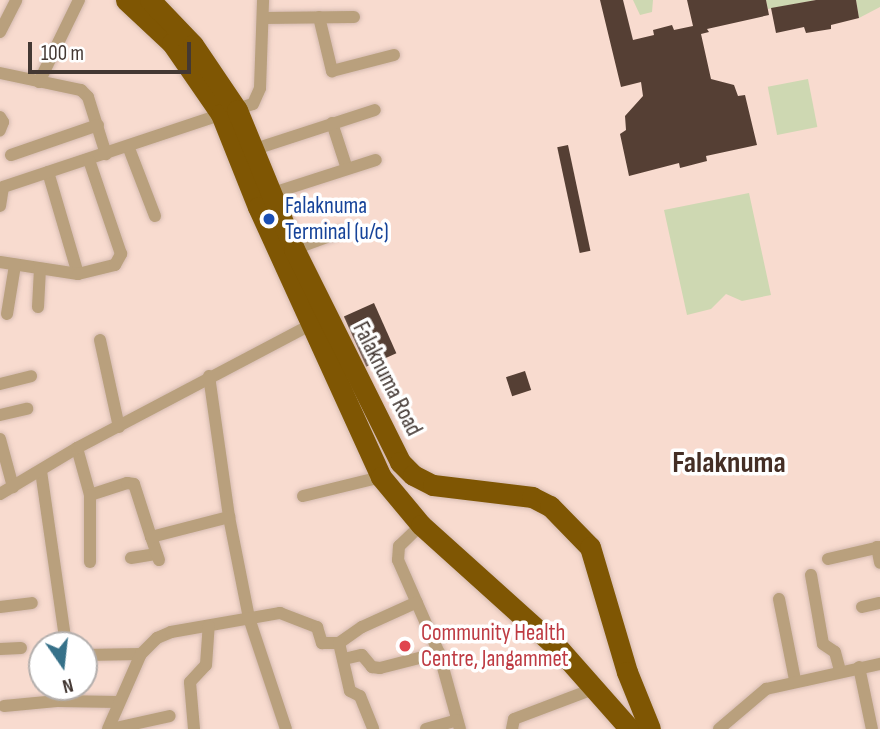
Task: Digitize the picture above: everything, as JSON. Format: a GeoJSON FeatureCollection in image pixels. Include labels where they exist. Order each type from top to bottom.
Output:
{"type":"FeatureCollection","features":[{"type":"Feature","properties":{"kind":"highway","name":"Falaknuma Road"},"geometry":{"type":"LineString","coordinates":[[126,0],[154,12],[179,52],[229,112],[252,150],[294,249],[381,477],[421,525],[560,650],[630,729]]}},
{"type":"Feature","properties":{"kind":"highway","name":"Falaknuma Road"},"geometry":{"type":"LineString","coordinates":[[229,112],[258,207],[400,462],[413,475],[444,487],[532,497],[550,506],[590,547],[627,671],[650,729]]}},
{"type":"Feature","properties":{"kind":"highway"},"geometry":{"type":"LineString","coordinates":[[593,689],[627,671]]}},
{"type":"Feature","properties":{"kind":"street"},"geometry":{"type":"LineString","coordinates":[[0,32],[16,0]]}},
{"type":"Feature","properties":{"kind":"street"},"geometry":{"type":"LineString","coordinates":[[39,82],[79,0]]}},
{"type":"Feature","properties":{"kind":"street"},"geometry":{"type":"LineString","coordinates":[[0,206],[3,187],[253,104],[260,88],[263,0]]}},
{"type":"Feature","properties":{"kind":"street"},"geometry":{"type":"LineString","coordinates":[[319,17],[332,71],[394,55]]}},
{"type":"Feature","properties":{"kind":"street"},"geometry":{"type":"LineString","coordinates":[[262,18],[354,17]]}},
{"type":"Feature","properties":{"kind":"street"},"geometry":{"type":"LineString","coordinates":[[0,73],[81,90],[88,97],[106,154]]}},
{"type":"Feature","properties":{"kind":"street"},"geometry":{"type":"LineString","coordinates":[[252,150],[374,110]]}},
{"type":"Feature","properties":{"kind":"street"},"geometry":{"type":"LineString","coordinates":[[0,117],[3,122],[0,130]]}},
{"type":"Feature","properties":{"kind":"street"},"geometry":{"type":"LineString","coordinates":[[332,123],[347,169]]}},
{"type":"Feature","properties":{"kind":"street"},"geometry":{"type":"LineString","coordinates":[[11,155],[98,125]]}},
{"type":"Feature","properties":{"kind":"street"},"geometry":{"type":"LineString","coordinates":[[128,146],[155,216]]}},
{"type":"Feature","properties":{"kind":"street"},"geometry":{"type":"LineString","coordinates":[[0,262],[78,274],[115,265],[121,254],[89,160]]}},
{"type":"Feature","properties":{"kind":"street"},"geometry":{"type":"LineString","coordinates":[[270,194],[376,160]]}},
{"type":"Feature","properties":{"kind":"street"},"geometry":{"type":"LineString","coordinates":[[48,172],[78,274]]}},
{"type":"Feature","properties":{"kind":"street"},"geometry":{"type":"LineString","coordinates":[[294,249],[341,232]]}},
{"type":"Feature","properties":{"kind":"street"},"geometry":{"type":"LineString","coordinates":[[15,265],[4,313],[22,316]]}},
{"type":"Feature","properties":{"kind":"street"},"geometry":{"type":"LineString","coordinates":[[38,307],[40,269]]}},
{"type":"Feature","properties":{"kind":"street"},"geometry":{"type":"LineString","coordinates":[[0,495],[77,448],[209,376],[320,320]]}},
{"type":"Feature","properties":{"kind":"street"},"geometry":{"type":"LineString","coordinates":[[100,340],[119,427]]}},
{"type":"Feature","properties":{"kind":"street"},"geometry":{"type":"LineString","coordinates":[[0,384],[31,376]]}},
{"type":"Feature","properties":{"kind":"street"},"geometry":{"type":"LineString","coordinates":[[209,376],[229,517],[249,618],[286,729]]}},
{"type":"Feature","properties":{"kind":"street"},"geometry":{"type":"LineString","coordinates":[[0,415],[27,409]]}},
{"type":"Feature","properties":{"kind":"street"},"geometry":{"type":"LineString","coordinates":[[0,439],[13,487]]}},
{"type":"Feature","properties":{"kind":"street"},"geometry":{"type":"LineString","coordinates":[[77,448],[90,495],[90,562]]}},
{"type":"Feature","properties":{"kind":"street"},"geometry":{"type":"LineString","coordinates":[[41,471],[64,631]]}},
{"type":"Feature","properties":{"kind":"street"},"geometry":{"type":"LineString","coordinates":[[303,496],[381,477]]}},
{"type":"Feature","properties":{"kind":"street"},"geometry":{"type":"LineString","coordinates":[[90,495],[127,483],[134,484],[158,557],[131,558]]}},
{"type":"Feature","properties":{"kind":"street"},"geometry":{"type":"LineString","coordinates":[[151,537],[229,517]]}},
{"type":"Feature","properties":{"kind":"street"},"geometry":{"type":"LineString","coordinates":[[421,525],[398,551],[398,561],[439,653],[459,724],[426,729]]}},
{"type":"Feature","properties":{"kind":"street"},"geometry":{"type":"LineString","coordinates":[[828,558],[878,547],[880,563]]}},
{"type":"Feature","properties":{"kind":"street"},"geometry":{"type":"LineString","coordinates":[[811,575],[823,645],[835,652],[840,671]]}},
{"type":"Feature","properties":{"kind":"street"},"geometry":{"type":"LineString","coordinates":[[779,599],[795,680]]}},
{"type":"Feature","properties":{"kind":"street"},"geometry":{"type":"LineString","coordinates":[[109,729],[118,702],[141,654],[157,638],[172,632],[280,613],[317,627],[322,643],[339,643],[362,627],[417,602]]}},
{"type":"Feature","properties":{"kind":"street"},"geometry":{"type":"LineString","coordinates":[[0,607],[32,603]]}},
{"type":"Feature","properties":{"kind":"street"},"geometry":{"type":"LineString","coordinates":[[862,607],[880,603]]}},
{"type":"Feature","properties":{"kind":"street"},"geometry":{"type":"LineString","coordinates":[[194,729],[190,682],[206,665],[209,626]]}},
{"type":"Feature","properties":{"kind":"street"},"geometry":{"type":"LineString","coordinates":[[339,643],[350,691],[360,695],[373,729]]}},
{"type":"Feature","properties":{"kind":"street"},"geometry":{"type":"LineString","coordinates":[[0,649],[21,648]]}},
{"type":"Feature","properties":{"kind":"street"},"geometry":{"type":"LineString","coordinates":[[344,659],[362,655],[368,664],[380,668],[439,653]]}},
{"type":"Feature","properties":{"kind":"street"},"geometry":{"type":"LineString","coordinates":[[98,656],[141,654]]}},
{"type":"Feature","properties":{"kind":"street"},"geometry":{"type":"LineString","coordinates":[[719,729],[766,689],[795,680],[880,664]]}},
{"type":"Feature","properties":{"kind":"street"},"geometry":{"type":"LineString","coordinates":[[859,667],[872,729]]}},
{"type":"Feature","properties":{"kind":"street"},"geometry":{"type":"LineString","coordinates":[[512,729],[514,719],[593,689]]}},
{"type":"Feature","properties":{"kind":"street"},"geometry":{"type":"LineString","coordinates":[[4,706],[57,701],[118,702]]}},
{"type":"Feature","properties":{"kind":"street"},"geometry":{"type":"LineString","coordinates":[[109,729],[170,716]]}},
{"type":"Feature","properties":{"kind":"green space"},"geometry":{"type":"Polygon","coordinates":[[[633,0],[653,0],[652,12],[640,15],[633,0]]]}},
{"type":"Feature","properties":{"kind":"green space"},"geometry":{"type":"Polygon","coordinates":[[[766,0],[816,0],[768,9],[766,0]]]}},
{"type":"Feature","properties":{"kind":"green space"},"geometry":{"type":"Polygon","coordinates":[[[856,0],[880,0],[880,7],[859,18],[856,0]]]}},
{"type":"Feature","properties":{"kind":"green space"},"geometry":{"type":"Polygon","coordinates":[[[808,79],[817,127],[777,135],[768,87],[808,79]]]}},
{"type":"Feature","properties":{"kind":"green space"},"geometry":{"type":"Polygon","coordinates":[[[749,193],[771,295],[742,301],[726,294],[711,309],[687,315],[664,210],[749,193]]]}},
{"type":"Feature","properties":{"kind":"building"},"geometry":{"type":"Polygon","coordinates":[[[600,0],[623,0],[633,40],[654,35],[653,30],[672,25],[674,30],[693,26],[687,0],[766,0],[769,15],[707,29],[709,32],[701,34],[711,79],[734,85],[738,96],[745,95],[757,145],[706,156],[707,161],[680,168],[679,163],[629,176],[620,134],[626,130],[625,116],[643,96],[641,82],[621,87],[600,0]]]}},
{"type":"Feature","properties":{"kind":"building"},"geometry":{"type":"Polygon","coordinates":[[[816,0],[856,0],[859,18],[831,25],[831,29],[806,33],[804,27],[776,33],[771,8],[816,0]]]}},
{"type":"Feature","properties":{"kind":"building"},"geometry":{"type":"Polygon","coordinates":[[[568,145],[590,251],[580,253],[557,147],[568,145]]]}},
{"type":"Feature","properties":{"kind":"building"},"geometry":{"type":"Polygon","coordinates":[[[374,303],[396,353],[366,367],[344,316],[374,303]]]}},
{"type":"Feature","properties":{"kind":"building"},"geometry":{"type":"Polygon","coordinates":[[[525,371],[531,390],[512,396],[506,377],[525,371]]]}},
{"type":"Feature","properties":{"kind":"place","name":"Falaknuma Terminal (u/c)"},"geometry":{"type":"Point","coordinates":[269,219]}},
{"type":"Feature","properties":{"kind":"place","name":"Community Health Centre, Jangammet"},"geometry":{"type":"Point","coordinates":[405,646]}},
{"type":"Feature","properties":{"kind":"district","name":"Falaknuma"},"geometry":{"type":"Point","coordinates":[729,463]}}]}
